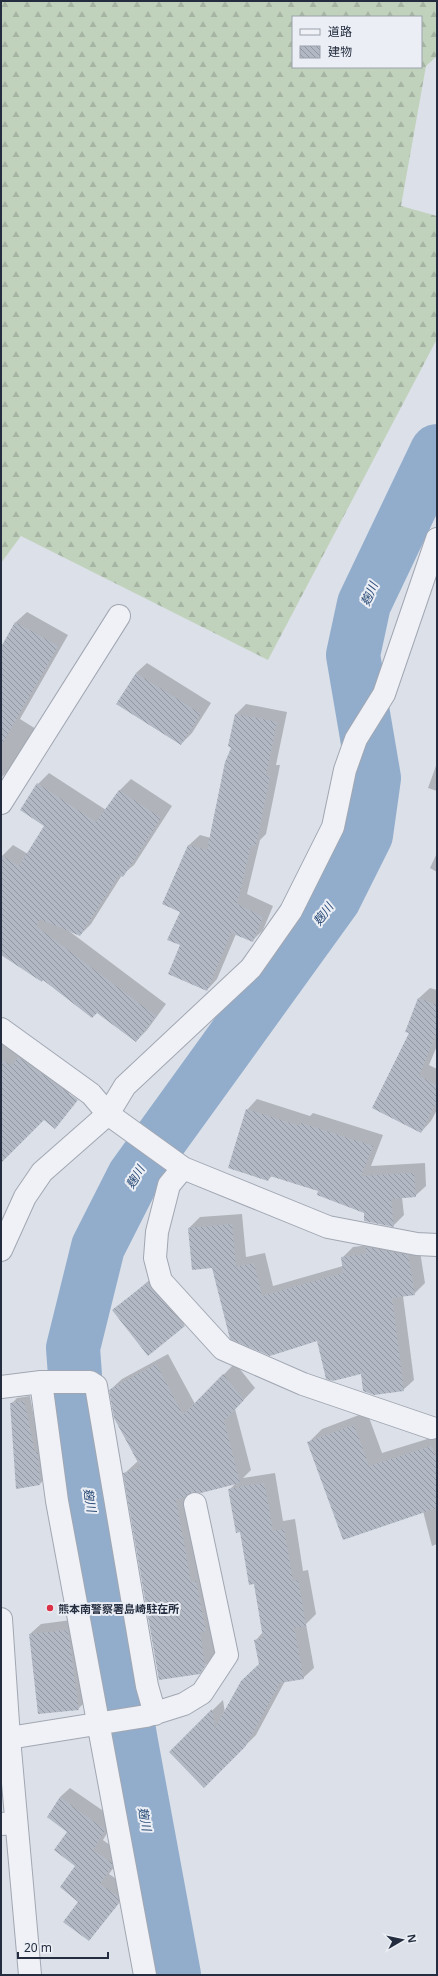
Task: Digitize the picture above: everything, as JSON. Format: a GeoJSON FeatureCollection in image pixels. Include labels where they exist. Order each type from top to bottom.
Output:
{"type":"FeatureCollection","features":[{"type":"Feature","properties":{"kind":"street"},"geometry":{"type":"LineString","coordinates":[[1,1250],[25,1197],[42,1172],[108,1114],[125,1086],[251,968],[291,911],[333,827],[345,770],[356,739],[384,694],[437,539]]}},
{"type":"Feature","properties":{"kind":"street"},"geometry":{"type":"LineString","coordinates":[[1,803],[119,616]]}},
{"type":"Feature","properties":{"kind":"street"},"geometry":{"type":"LineString","coordinates":[[1,1029],[91,1094],[108,1114],[178,1165],[328,1227],[417,1244],[437,1245]]}},
{"type":"Feature","properties":{"kind":"street"},"geometry":{"type":"LineString","coordinates":[[178,1165],[169,1185],[157,1232],[155,1258],[161,1281],[223,1349],[303,1384],[432,1428]]}},
{"type":"Feature","properties":{"kind":"street"},"geometry":{"type":"LineString","coordinates":[[48,1382],[57,1501],[103,1724],[146,1975]]}},
{"type":"Feature","properties":{"kind":"street"},"geometry":{"type":"LineString","coordinates":[[1,1387],[48,1382],[90,1382],[96,1386],[146,1678],[150,1715]]}},
{"type":"Feature","properties":{"kind":"street"},"geometry":{"type":"LineString","coordinates":[[9,1738],[103,1724],[150,1715],[184,1704],[202,1693],[226,1655],[195,1504]]}},
{"type":"Feature","properties":{"kind":"street"},"geometry":{"type":"LineString","coordinates":[[1,1619],[9,1738],[9,1824],[30,1975]]}},
{"type":"Feature","properties":{"kind":"green space"},"geometry":{"type":"Polygon","coordinates":[[[1,1],[437,1],[437,56],[426,66],[401,206],[437,216],[437,339],[268,660],[21,536],[1,563],[1,1]]]}},
{"type":"Feature","properties":{"kind":"building"},"geometry":{"type":"Polygon","coordinates":[[[15,622],[58,646],[1,746],[1,647],[15,622]]]}},
{"type":"Feature","properties":{"kind":"building"},"geometry":{"type":"Polygon","coordinates":[[[136,673],[201,714],[181,745],[116,704],[136,673]]]}},
{"type":"Feature","properties":{"kind":"building"},"geometry":{"type":"Polygon","coordinates":[[[235,714],[277,722],[266,775],[270,776],[256,846],[251,845],[237,904],[263,917],[253,942],[231,933],[207,991],[168,974],[180,945],[167,940],[180,912],[162,904],[188,845],[207,850],[225,762],[231,748],[228,746],[235,714]]]}},
{"type":"Feature","properties":{"kind":"building"},"geometry":{"type":"Polygon","coordinates":[[[37,783],[96,822],[119,790],[161,818],[123,877],[119,875],[80,936],[40,919],[36,926],[156,1016],[136,1042],[97,1013],[92,1018],[43,980],[42,982],[1,955],[1,855],[19,866],[44,826],[20,810],[37,783]]]}},
{"type":"Feature","properties":{"kind":"building"},"geometry":{"type":"Polygon","coordinates":[[[418,998],[437,1005],[437,1032],[419,1076],[437,1085],[437,1101],[421,1133],[372,1108],[409,1033],[405,1032],[418,998]]]}},
{"type":"Feature","properties":{"kind":"building"},"geometry":{"type":"Polygon","coordinates":[[[18,1057],[78,1100],[55,1129],[44,1120],[1,1163],[1,1059],[12,1066],[18,1057]]]}},
{"type":"Feature","properties":{"kind":"building"},"geometry":{"type":"Polygon","coordinates":[[[246,1109],[300,1126],[301,1123],[373,1146],[361,1176],[414,1173],[416,1197],[391,1199],[394,1227],[364,1221],[364,1213],[317,1195],[318,1191],[270,1176],[268,1181],[228,1168],[246,1109]]]}},
{"type":"Feature","properties":{"kind":"building"},"geometry":{"type":"Polygon","coordinates":[[[232,1224],[236,1267],[254,1263],[262,1296],[343,1273],[341,1257],[366,1254],[366,1247],[408,1255],[415,1295],[392,1298],[404,1391],[374,1395],[363,1391],[361,1374],[333,1381],[326,1379],[317,1341],[270,1356],[230,1339],[212,1268],[192,1270],[188,1228],[232,1224]]]}},
{"type":"Feature","properties":{"kind":"building"},"geometry":{"type":"Polygon","coordinates":[[[148,1282],[152,1289],[185,1326],[148,1356],[112,1310],[148,1282]]]}},
{"type":"Feature","properties":{"kind":"building"},"geometry":{"type":"Polygon","coordinates":[[[156,1364],[183,1415],[223,1374],[244,1400],[224,1421],[240,1483],[201,1493],[192,1492],[185,1497],[176,1500],[191,1582],[196,1581],[206,1631],[200,1632],[205,1666],[200,1674],[159,1680],[123,1473],[141,1468],[114,1418],[109,1390],[156,1364]]]}},
{"type":"Feature","properties":{"kind":"building"},"geometry":{"type":"Polygon","coordinates":[[[24,1401],[35,1452],[38,1452],[40,1485],[16,1489],[10,1403],[24,1401]]]}},
{"type":"Feature","properties":{"kind":"building"},"geometry":{"type":"Polygon","coordinates":[[[354,1425],[369,1466],[432,1446],[437,1461],[437,1508],[343,1540],[307,1442],[354,1425]]]}},
{"type":"Feature","properties":{"kind":"building"},"geometry":{"type":"Polygon","coordinates":[[[264,1483],[273,1531],[284,1529],[293,1581],[298,1580],[306,1626],[294,1628],[304,1679],[280,1683],[245,1747],[204,1788],[169,1752],[212,1709],[215,1728],[241,1681],[259,1664],[254,1640],[263,1638],[254,1584],[249,1585],[240,1532],[236,1533],[228,1489],[264,1483]]]}},
{"type":"Feature","properties":{"kind":"building"},"geometry":{"type":"Polygon","coordinates":[[[68,1630],[79,1710],[38,1714],[29,1634],[68,1630]]]}},
{"type":"Feature","properties":{"kind":"building"},"geometry":{"type":"Polygon","coordinates":[[[60,1797],[105,1830],[93,1850],[112,1863],[112,1867],[100,1884],[118,1896],[119,1903],[89,1941],[63,1922],[78,1902],[60,1887],[75,1866],[54,1850],[67,1832],[47,1817],[60,1797]]]}},
{"type":"Feature","properties":{"kind":"waterway","name":"麹川"},"geometry":{"type":"LineString","coordinates":[[174,1975],[131,1742],[80,1443],[73,1348],[98,1247],[134,1176],[334,899],[366,835],[374,778],[353,655],[364,604],[437,451]]}},
{"type":"Feature","properties":{"kind":"place","name":"熊本南警察署島崎駐在所"},"geometry":{"type":"Point","coordinates":[50,1608]}}]}
